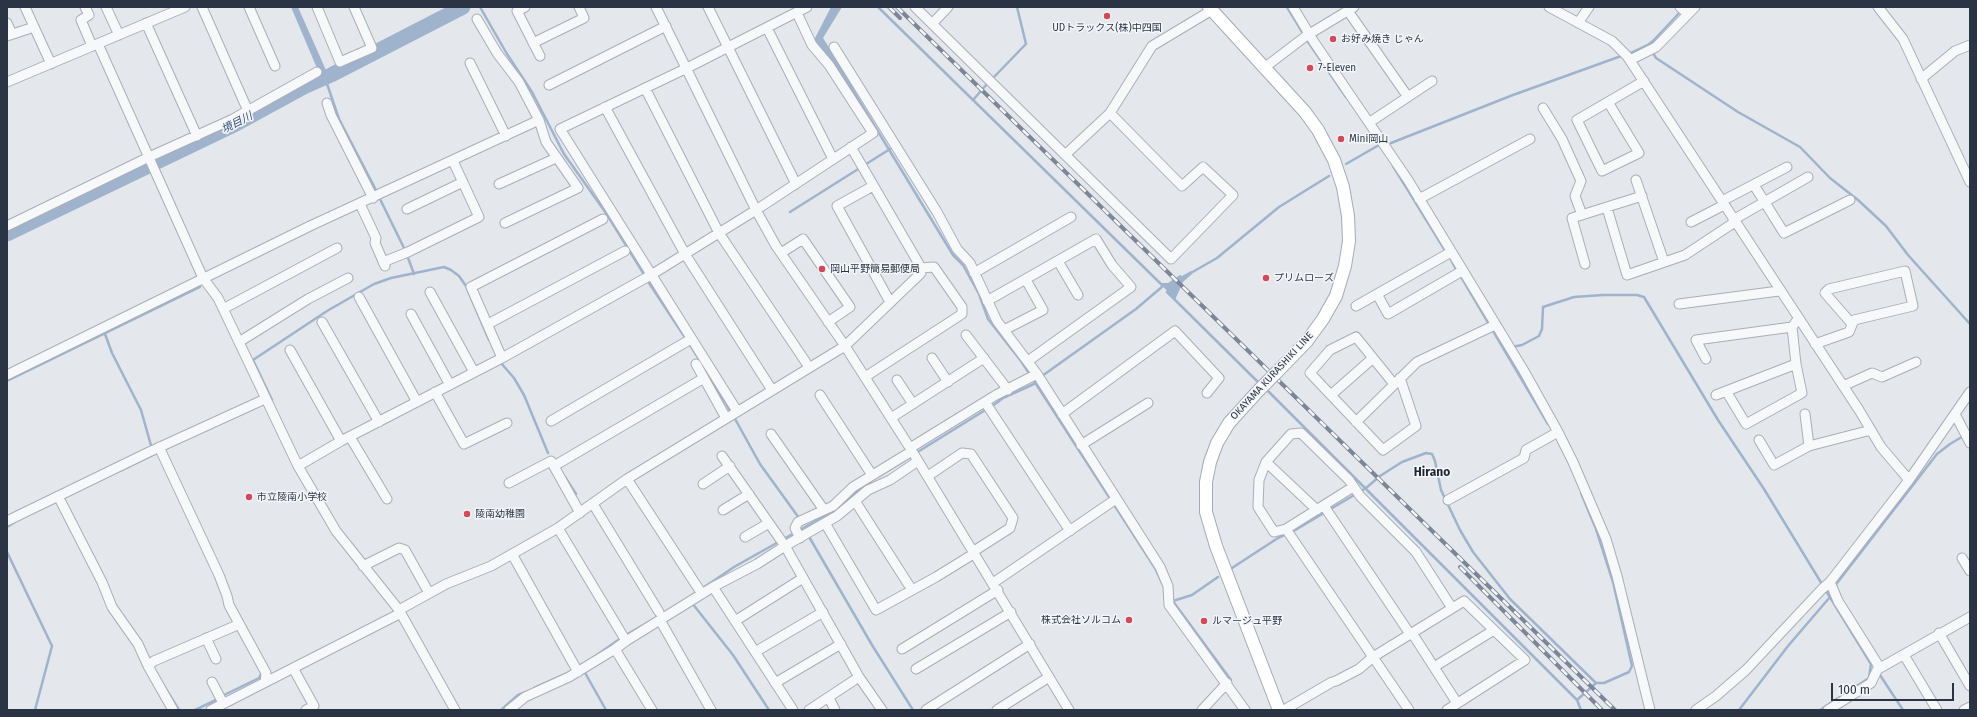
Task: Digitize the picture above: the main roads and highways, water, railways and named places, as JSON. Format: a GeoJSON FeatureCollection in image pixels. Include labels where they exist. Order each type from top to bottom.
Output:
{"type":"FeatureCollection","features":[{"type":"Feature","properties":{"kind":"main road","name":"OKAYAMA KURASHIKI LINE"},"geometry":{"type":"LineString","coordinates":[[1211,9],[1305,112],[1318,130],[1334,160],[1343,187],[1348,216],[1349,241],[1345,266],[1336,296],[1323,319],[1307,341],[1229,423],[1216,443],[1206,482],[1206,512],[1216,546],[1279,710]]}},
{"type":"Feature","properties":{"kind":"water"},"geometry":{"type":"Polygon","coordinates":[[[291,7],[298,7],[329,77],[322,80],[291,7]]]}},
{"type":"Feature","properties":{"kind":"water"},"geometry":{"type":"Polygon","coordinates":[[[831,7],[842,7],[823,38],[855,88],[851,91],[833,64],[814,40],[831,7]]]}},
{"type":"Feature","properties":{"kind":"water"},"geometry":{"type":"Polygon","coordinates":[[[1191,271],[1192,274],[1183,282],[1175,300],[1160,283],[1168,283],[1180,275],[1182,276],[1191,271]]]}},
{"type":"Feature","properties":{"kind":"waterway","name":"境目川"},"geometry":{"type":"LineString","coordinates":[[454,7],[455,11]]}},
{"type":"Feature","properties":{"kind":"waterway","name":"境目川"},"geometry":{"type":"LineString","coordinates":[[7,234],[236,124],[304,87],[331,75],[463,7]]}},
{"type":"Feature","properties":{"kind":"waterway"},"geometry":{"type":"LineString","coordinates":[[480,7],[507,54],[532,92],[564,154],[606,213],[645,276]]}},
{"type":"Feature","properties":{"kind":"waterway"},"geometry":{"type":"LineString","coordinates":[[878,7],[1162,285]]}},
{"type":"Feature","properties":{"kind":"waterway"},"geometry":{"type":"LineString","coordinates":[[993,78],[1026,44],[1017,7]]}},
{"type":"Feature","properties":{"kind":"waterway"},"geometry":{"type":"LineString","coordinates":[[1287,7],[1304,35]]}},
{"type":"Feature","properties":{"kind":"waterway"},"geometry":{"type":"LineString","coordinates":[[1629,54],[1648,45],[1681,11]]}},
{"type":"Feature","properties":{"kind":"waterway"},"geometry":{"type":"LineString","coordinates":[[1306,39],[1346,97]]}},
{"type":"Feature","properties":{"kind":"waterway"},"geometry":{"type":"LineString","coordinates":[[1648,45],[1656,58],[1738,112],[1800,147],[1830,178],[1858,200],[1886,226],[1908,255],[1970,324]]}},
{"type":"Feature","properties":{"kind":"waterway"},"geometry":{"type":"LineString","coordinates":[[1391,143],[1513,95],[1624,55]]}},
{"type":"Feature","properties":{"kind":"waterway"},"geometry":{"type":"LineString","coordinates":[[324,75],[339,119],[377,192]]}},
{"type":"Feature","properties":{"kind":"waterway"},"geometry":{"type":"LineString","coordinates":[[973,100],[987,84]]}},
{"type":"Feature","properties":{"kind":"waterway"},"geometry":{"type":"LineString","coordinates":[[851,87],[953,255],[963,265],[979,294],[988,319],[1021,361],[1155,568],[1163,585]]}},
{"type":"Feature","properties":{"kind":"waterway"},"geometry":{"type":"LineString","coordinates":[[1346,164],[1379,145]]}},
{"type":"Feature","properties":{"kind":"waterway"},"geometry":{"type":"LineString","coordinates":[[790,212],[890,149]]}},
{"type":"Feature","properties":{"kind":"waterway"},"geometry":{"type":"LineString","coordinates":[[1393,166],[1446,252]]}},
{"type":"Feature","properties":{"kind":"waterway"},"geometry":{"type":"LineString","coordinates":[[1189,274],[1217,258],[1279,207],[1329,176]]}},
{"type":"Feature","properties":{"kind":"waterway"},"geometry":{"type":"LineString","coordinates":[[379,197],[405,250]]}},
{"type":"Feature","properties":{"kind":"waterway"},"geometry":{"type":"LineString","coordinates":[[407,255],[414,274]]}},
{"type":"Feature","properties":{"kind":"waterway"},"geometry":{"type":"LineString","coordinates":[[1450,258],[1457,271]]}},
{"type":"Feature","properties":{"kind":"waterway"},"geometry":{"type":"LineString","coordinates":[[270,401],[272,400],[253,360],[327,311],[374,284],[391,278],[444,267],[451,270],[459,276],[466,286],[489,340]]}},
{"type":"Feature","properties":{"kind":"waterway"},"geometry":{"type":"LineString","coordinates":[[1460,275],[1548,424]]}},
{"type":"Feature","properties":{"kind":"waterway"},"geometry":{"type":"LineString","coordinates":[[647,280],[686,339]]}},
{"type":"Feature","properties":{"kind":"waterway"},"geometry":{"type":"LineString","coordinates":[[1042,376],[1136,309],[1163,286]]}},
{"type":"Feature","properties":{"kind":"waterway"},"geometry":{"type":"LineString","coordinates":[[7,381],[200,287]]}},
{"type":"Feature","properties":{"kind":"waterway"},"geometry":{"type":"LineString","coordinates":[[1167,292],[1261,385]]}},
{"type":"Feature","properties":{"kind":"waterway"},"geometry":{"type":"LineString","coordinates":[[1512,347],[1522,345],[1539,336],[1542,329],[1543,307],[1574,297],[1603,295],[1637,295],[1644,297],[1718,420],[1764,489],[1828,594],[1831,591]]}},
{"type":"Feature","properties":{"kind":"waterway"},"geometry":{"type":"LineString","coordinates":[[105,334],[112,353],[141,410],[152,449]]}},
{"type":"Feature","properties":{"kind":"waterway"},"geometry":{"type":"LineString","coordinates":[[689,343],[731,412]]}},
{"type":"Feature","properties":{"kind":"waterway"},"geometry":{"type":"LineString","coordinates":[[501,363],[514,378],[524,395],[548,453]]}},
{"type":"Feature","properties":{"kind":"waterway"},"geometry":{"type":"LineString","coordinates":[[991,407],[1003,398],[1036,383]]}},
{"type":"Feature","properties":{"kind":"waterway"},"geometry":{"type":"LineString","coordinates":[[1266,389],[1577,700]]}},
{"type":"Feature","properties":{"kind":"waterway"},"geometry":{"type":"LineString","coordinates":[[916,453],[987,409]]}},
{"type":"Feature","properties":{"kind":"waterway"},"geometry":{"type":"LineString","coordinates":[[734,417],[760,464],[799,518]]}},
{"type":"Feature","properties":{"kind":"waterway"},"geometry":{"type":"LineString","coordinates":[[1834,587],[1937,454],[1970,432]]}},
{"type":"Feature","properties":{"kind":"waterway"},"geometry":{"type":"LineString","coordinates":[[120,471],[159,452]]}},
{"type":"Feature","properties":{"kind":"waterway"},"geometry":{"type":"LineString","coordinates":[[1232,568],[1278,538],[1297,529],[1366,488],[1380,476],[1402,462],[1426,453],[1432,454],[1435,461],[1441,490],[1460,530],[1473,552],[1510,599],[1596,683]]}},
{"type":"Feature","properties":{"kind":"waterway"},"geometry":{"type":"LineString","coordinates":[[874,479],[904,461]]}},
{"type":"Feature","properties":{"kind":"waterway"},"geometry":{"type":"LineString","coordinates":[[565,477],[576,494]]}},
{"type":"Feature","properties":{"kind":"waterway"},"geometry":{"type":"LineString","coordinates":[[691,596],[734,567],[837,509],[863,486]]}},
{"type":"Feature","properties":{"kind":"waterway"},"geometry":{"type":"LineString","coordinates":[[1581,493],[1596,529],[1613,582],[1632,666],[1629,672],[1604,683],[1596,683],[1577,700],[1581,710]]}},
{"type":"Feature","properties":{"kind":"waterway"},"geometry":{"type":"LineString","coordinates":[[7,527],[15,522]]}},
{"type":"Feature","properties":{"kind":"waterway"},"geometry":{"type":"LineString","coordinates":[[808,535],[872,645],[913,710]]}},
{"type":"Feature","properties":{"kind":"waterway"},"geometry":{"type":"LineString","coordinates":[[7,552],[52,646],[35,710]]}},
{"type":"Feature","properties":{"kind":"waterway"},"geometry":{"type":"LineString","coordinates":[[1173,601],[1192,595],[1218,577]]}},
{"type":"Feature","properties":{"kind":"waterway"},"geometry":{"type":"LineString","coordinates":[[1820,710],[1869,678],[1871,664],[1828,594]]}},
{"type":"Feature","properties":{"kind":"waterway"},"geometry":{"type":"LineString","coordinates":[[1739,710],[1788,646],[1830,597]]}},
{"type":"Feature","properties":{"kind":"waterway"},"geometry":{"type":"LineString","coordinates":[[1172,600],[1231,680]]}},
{"type":"Feature","properties":{"kind":"waterway"},"geometry":{"type":"LineString","coordinates":[[692,603],[733,655],[769,710]]}},
{"type":"Feature","properties":{"kind":"waterway"},"geometry":{"type":"LineString","coordinates":[[626,635],[652,620]]}},
{"type":"Feature","properties":{"kind":"waterway"},"geometry":{"type":"LineString","coordinates":[[594,657],[621,638]]}},
{"type":"Feature","properties":{"kind":"waterway"},"geometry":{"type":"LineString","coordinates":[[584,671],[606,710]]}},
{"type":"Feature","properties":{"kind":"waterway"},"geometry":{"type":"LineString","coordinates":[[534,688],[570,672]]}},
{"type":"Feature","properties":{"kind":"waterway"},"geometry":{"type":"LineString","coordinates":[[1878,672],[1903,710]]}},
{"type":"Feature","properties":{"kind":"waterway"},"geometry":{"type":"LineString","coordinates":[[222,696],[259,678],[262,673]]}},
{"type":"Feature","properties":{"kind":"waterway"},"geometry":{"type":"LineString","coordinates":[[164,686],[179,710]]}},
{"type":"Feature","properties":{"kind":"waterway"},"geometry":{"type":"LineString","coordinates":[[501,710],[518,695],[526,692]]}},
{"type":"Feature","properties":{"kind":"waterway"},"geometry":{"type":"LineString","coordinates":[[195,710],[218,699]]}},
{"type":"Feature","properties":{"kind":"railway"},"geometry":{"type":"LineString","coordinates":[[889,7],[900,18]]}},
{"type":"Feature","properties":{"kind":"railway"},"geometry":{"type":"LineString","coordinates":[[897,7],[1615,710]]}},
{"type":"Feature","properties":{"kind":"railway"},"geometry":{"type":"LineString","coordinates":[[1460,567],[1602,710]]}},
{"type":"Feature","properties":{"kind":"place","name":"UDトラックス(株)中四国"},"geometry":{"type":"Point","coordinates":[1107,16]}},
{"type":"Feature","properties":{"kind":"place","name":"お好み焼き じゃん"},"geometry":{"type":"Point","coordinates":[1333,39]}},
{"type":"Feature","properties":{"kind":"place","name":"7-Eleven"},"geometry":{"type":"Point","coordinates":[1310,68]}},
{"type":"Feature","properties":{"kind":"place","name":"Mini岡山"},"geometry":{"type":"Point","coordinates":[1341,139]}},
{"type":"Feature","properties":{"kind":"place","name":"岡山平野簡易郵便局"},"geometry":{"type":"Point","coordinates":[822,269]}},
{"type":"Feature","properties":{"kind":"place","name":"プリムローズ"},"geometry":{"type":"Point","coordinates":[1266,278]}},
{"type":"Feature","properties":{"kind":"place","name":"市立陵南小学校"},"geometry":{"type":"Point","coordinates":[249,497]}},
{"type":"Feature","properties":{"kind":"place","name":"陵南幼稚園"},"geometry":{"type":"Point","coordinates":[467,514]}},
{"type":"Feature","properties":{"kind":"place","name":"株式会社ソルコム"},"geometry":{"type":"Point","coordinates":[1129,620]}},
{"type":"Feature","properties":{"kind":"place","name":"ルマージュ平野"},"geometry":{"type":"Point","coordinates":[1204,621]}},
{"type":"Feature","properties":{"kind":"district","name":"Hirano"},"geometry":{"type":"Point","coordinates":[1432,473]}}]}
